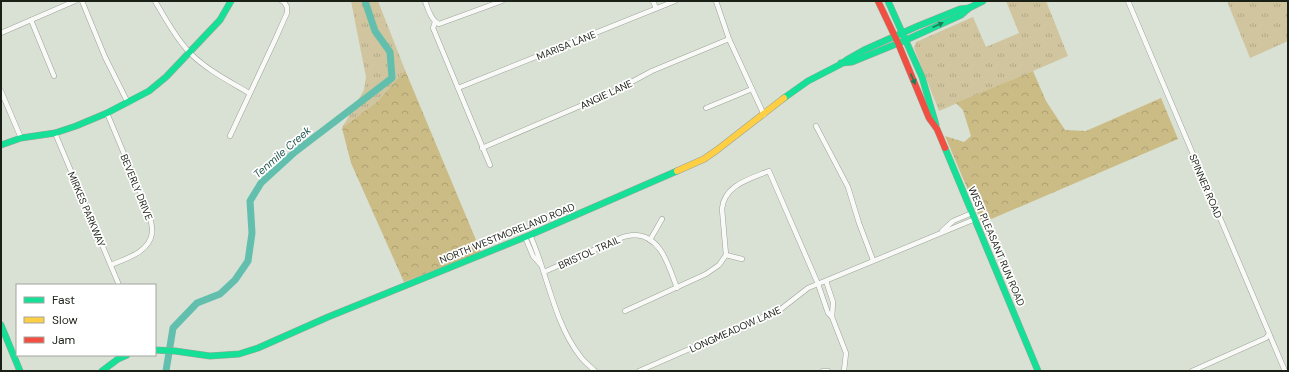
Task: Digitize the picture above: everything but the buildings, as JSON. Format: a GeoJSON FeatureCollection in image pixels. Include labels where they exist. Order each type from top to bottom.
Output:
{"type":"FeatureCollection","features":[{"type":"Feature","properties":{"kind":"main road"},"geometry":{"type":"LineString","coordinates":[[1,145],[21,138],[55,133],[76,126],[107,114],[149,91],[190,52],[220,20],[231,1]]}},
{"type":"Feature","properties":{"kind":"main road","name":"WEST PLEASANT RUN ROAD"},"geometry":{"type":"LineString","coordinates":[[878,1],[898,43],[930,118],[937,129],[1038,371]]}},
{"type":"Feature","properties":{"kind":"main road","name":"WEST PLEASANT RUN ROAD"},"geometry":{"type":"LineString","coordinates":[[888,1],[906,40],[931,102],[937,129]]}},
{"type":"Feature","properties":{"kind":"main road","name":"NORTH WESTMORELAND ROAD"},"geometry":{"type":"LineString","coordinates":[[841,63],[852,62],[906,40],[961,15],[969,8],[983,1]]}},
{"type":"Feature","properties":{"kind":"main road","name":"NORTH WESTMORELAND ROAD"},"geometry":{"type":"LineString","coordinates":[[156,350],[204,356],[239,354],[258,348],[335,314],[528,236],[704,159],[717,152],[804,84],[850,57],[960,9],[969,8]]}},
{"type":"Feature","properties":{"kind":"main road"},"geometry":{"type":"LineString","coordinates":[[1,325],[20,371]]}},
{"type":"Feature","properties":{"kind":"main road"},"geometry":{"type":"LineString","coordinates":[[102,371],[118,359],[125,356]]}},
{"type":"Feature","properties":{"kind":"street"},"geometry":{"type":"LineString","coordinates":[[1,32],[74,1]]}},
{"type":"Feature","properties":{"kind":"street"},"geometry":{"type":"LineString","coordinates":[[82,1],[102,50],[128,103]]}},
{"type":"Feature","properties":{"kind":"street"},"geometry":{"type":"LineString","coordinates":[[155,1],[168,24],[190,52],[216,74],[250,93]]}},
{"type":"Feature","properties":{"kind":"street"},"geometry":{"type":"LineString","coordinates":[[230,136],[287,13],[287,7],[282,1]]}},
{"type":"Feature","properties":{"kind":"street"},"geometry":{"type":"LineString","coordinates":[[425,1],[437,23]]}},
{"type":"Feature","properties":{"kind":"street"},"geometry":{"type":"LineString","coordinates":[[490,166],[433,28],[437,23],[502,1]]}},
{"type":"Feature","properties":{"kind":"street"},"geometry":{"type":"LineString","coordinates":[[653,1],[656,8]]}},
{"type":"Feature","properties":{"kind":"street","name":"MARISA LANE"},"geometry":{"type":"LineString","coordinates":[[458,88],[675,1]]}},
{"type":"Feature","properties":{"kind":"street"},"geometry":{"type":"LineString","coordinates":[[716,1],[729,39],[764,115]]}},
{"type":"Feature","properties":{"kind":"street","name":"SPINNER ROAD"},"geometry":{"type":"LineString","coordinates":[[1128,1],[1285,371]]}},
{"type":"Feature","properties":{"kind":"street"},"geometry":{"type":"LineString","coordinates":[[31,20],[54,76]]}},
{"type":"Feature","properties":{"kind":"street","name":"ANGIE LANE"},"geometry":{"type":"LineString","coordinates":[[482,148],[613,92],[652,71],[729,39]]}},
{"type":"Feature","properties":{"kind":"street"},"geometry":{"type":"LineString","coordinates":[[706,108],[752,89]]}},
{"type":"Feature","properties":{"kind":"street"},"geometry":{"type":"LineString","coordinates":[[1,91],[21,138]]}},
{"type":"Feature","properties":{"kind":"street","name":"BEVERLY DRIVE"},"geometry":{"type":"LineString","coordinates":[[107,114],[148,211],[152,230],[152,235],[142,250],[137,254],[111,265]]}},
{"type":"Feature","properties":{"kind":"street"},"geometry":{"type":"LineString","coordinates":[[816,126],[848,187],[859,223],[873,260]]}},
{"type":"Feature","properties":{"kind":"street","name":"MIRKES PARKWAY"},"geometry":{"type":"LineString","coordinates":[[55,133],[119,284]]}},
{"type":"Feature","properties":{"kind":"street"},"geometry":{"type":"LineString","coordinates":[[625,311],[706,274],[719,265],[726,255],[722,209],[723,203],[729,191],[734,186],[769,171],[818,284],[828,313],[832,317],[846,354],[844,371]]}},
{"type":"Feature","properties":{"kind":"street","name":"LONGMEADOW LANE"},"geometry":{"type":"LineString","coordinates":[[639,371],[781,309],[808,288],[873,260],[938,235],[953,222],[974,216]]}},
{"type":"Feature","properties":{"kind":"street"},"geometry":{"type":"LineString","coordinates":[[662,219],[650,240],[658,246],[665,258],[677,288]]}},
{"type":"Feature","properties":{"kind":"street","name":"BRISTOL TRAIL"},"geometry":{"type":"LineString","coordinates":[[544,272],[623,237],[636,235],[650,240]]}},
{"type":"Feature","properties":{"kind":"street"},"geometry":{"type":"LineString","coordinates":[[528,236],[539,254],[540,264],[571,344],[580,357],[595,371]]}},
{"type":"Feature","properties":{"kind":"street"},"geometry":{"type":"LineString","coordinates":[[726,255],[742,259]]}},
{"type":"Feature","properties":{"kind":"street"},"geometry":{"type":"LineString","coordinates":[[826,281],[833,302],[832,317]]}},
{"type":"Feature","properties":{"kind":"street"},"geometry":{"type":"LineString","coordinates":[[825,305],[833,302]]}},
{"type":"Feature","properties":{"kind":"street"},"geometry":{"type":"LineString","coordinates":[[1192,371],[1266,338],[1269,334]]}},
{"type":"Feature","properties":{"kind":"street"},"geometry":{"type":"LineString","coordinates":[[823,371],[828,371]]}},
{"type":"Feature","properties":{"kind":"green space"},"geometry":{"type":"Polygon","coordinates":[[[351,1],[378,1],[405,70],[378,101],[342,128],[364,90],[366,77],[351,1]]]}},
{"type":"Feature","properties":{"kind":"green space"},"geometry":{"type":"Polygon","coordinates":[[[1006,1],[1046,1],[1068,56],[939,111],[914,48],[916,42],[973,17],[986,47],[1019,33],[1006,1]]]}},
{"type":"Feature","properties":{"kind":"green space"},"geometry":{"type":"Polygon","coordinates":[[[1227,1],[1288,1],[1288,41],[1250,58],[1227,1]]]}},
{"type":"Feature","properties":{"kind":"green space"},"geometry":{"type":"Polygon","coordinates":[[[405,70],[481,252],[404,282],[351,163],[342,128],[378,101],[405,70]]]}},
{"type":"Feature","properties":{"kind":"green space"},"geometry":{"type":"Polygon","coordinates":[[[1033,71],[1046,101],[1065,130],[1086,131],[1161,98],[1178,139],[982,223],[945,136],[964,142],[971,136],[963,110],[956,103],[1033,71]]]}},
{"type":"Feature","properties":{"kind":"waterway","name":"Tenmile Creek"},"geometry":{"type":"LineString","coordinates":[[166,371],[173,328],[197,303],[220,294],[235,280],[248,261],[252,233],[250,201],[261,183],[295,152],[392,78],[390,52],[375,31],[365,1]]}},
{"type":"Feature","properties":{"kind":"traffic: fast"},"geometry":{"type":"LineString","coordinates":[[1,145],[21,138],[55,133],[76,126],[107,113],[149,91],[166,77],[220,20],[231,1]]}},
{"type":"Feature","properties":{"kind":"traffic: fast"},"geometry":{"type":"LineString","coordinates":[[888,1],[922,77],[936,125]]}},
{"type":"Feature","properties":{"kind":"traffic: fast"},"geometry":{"type":"LineString","coordinates":[[784,98],[808,81],[864,50],[918,26],[960,9],[969,8],[983,1]]}},
{"type":"Feature","properties":{"kind":"traffic: fast"},"geometry":{"type":"LineString","coordinates":[[841,63],[852,62],[906,40],[961,15],[969,8]]}},
{"type":"Feature","properties":{"kind":"traffic: fast"},"geometry":{"type":"LineString","coordinates":[[945,148],[1038,371]]}},
{"type":"Feature","properties":{"kind":"traffic: fast"},"geometry":{"type":"LineString","coordinates":[[156,350],[210,356],[239,354],[258,348],[328,317],[530,235],[677,171]]}},
{"type":"Feature","properties":{"kind":"traffic: fast"},"geometry":{"type":"LineString","coordinates":[[1,325],[20,371]]}},
{"type":"Feature","properties":{"kind":"traffic: fast"},"geometry":{"type":"LineString","coordinates":[[102,371],[118,359],[125,356]]}},
{"type":"Feature","properties":{"kind":"traffic: slow"},"geometry":{"type":"LineString","coordinates":[[677,171],[704,159],[784,98]]}},
{"type":"Feature","properties":{"kind":"traffic: jam"},"geometry":{"type":"LineString","coordinates":[[878,1],[898,43],[929,118],[937,129],[945,148]]}}]}
